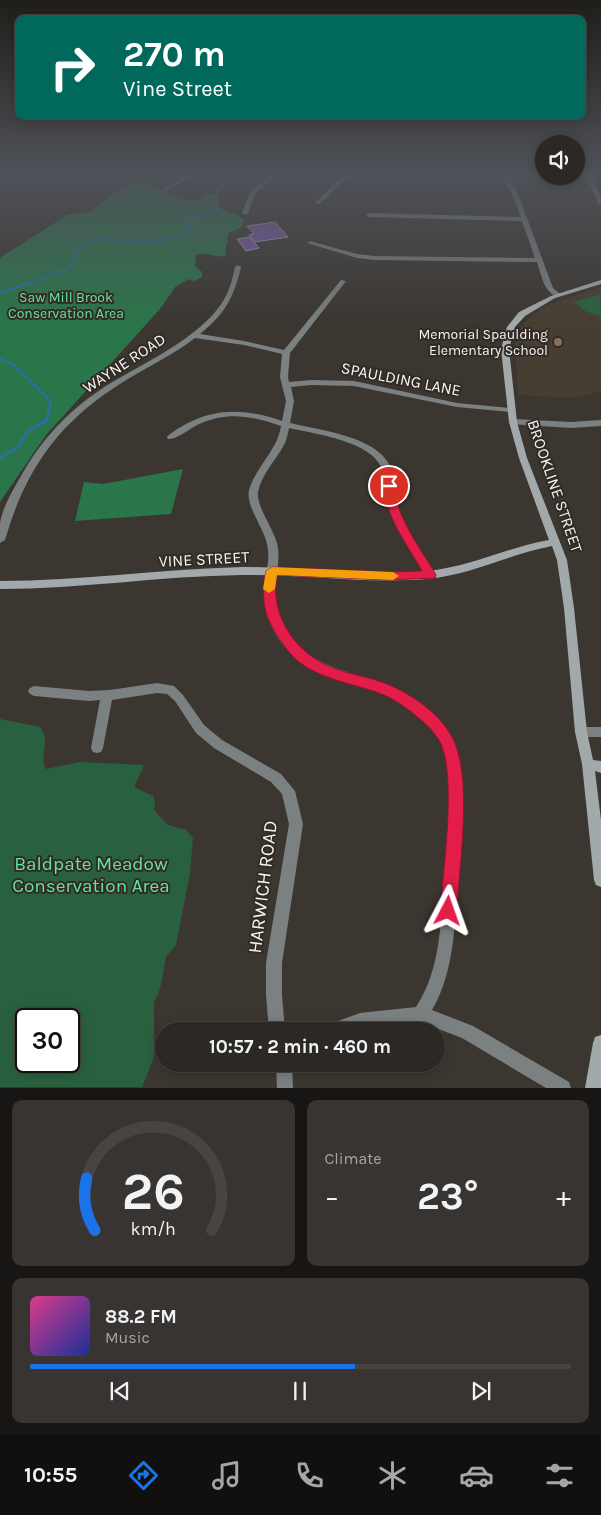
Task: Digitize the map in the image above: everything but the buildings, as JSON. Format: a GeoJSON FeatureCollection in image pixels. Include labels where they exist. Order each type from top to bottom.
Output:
{"type":"FeatureCollection","features":[{"type":"Feature","properties":{"kind":"main road","name":"BROOKLINE STREET"},"geometry":{"type":"LineString","coordinates":[[601,282],[558,295],[520,315],[511,327],[505,349],[512,416],[523,458],[562,560],[569,608],[581,732],[594,766],[601,880]]}},
{"type":"Feature","properties":{"kind":"main road","name":"VINE STREET"},"geometry":{"type":"LineString","coordinates":[[0,585],[34,585],[206,573],[272,571],[389,576],[430,575],[456,570],[539,544],[556,542]]}},
{"type":"Feature","properties":{"kind":"main road"},"geometry":{"type":"LineString","coordinates":[[594,1088],[601,1043]]}},
{"type":"Feature","properties":{"kind":"street"},"geometry":{"type":"LineString","coordinates":[[525,224],[550,289],[558,295]]}},
{"type":"Feature","properties":{"kind":"street"},"geometry":{"type":"LineString","coordinates":[[310,242],[356,256],[375,258],[539,260]]}},
{"type":"Feature","properties":{"kind":"street","name":"WAYNE ROAD"},"geometry":{"type":"LineString","coordinates":[[0,540],[14,499],[42,449],[58,431],[101,393],[149,365],[193,335],[221,309],[232,293],[238,267]]}},
{"type":"Feature","properties":{"kind":"street"},"geometry":{"type":"LineString","coordinates":[[343,281],[286,353],[284,366],[290,401],[286,424],[281,442],[254,490],[253,498],[272,543],[272,571],[269,588],[270,609],[281,631],[303,658],[330,673],[381,688],[403,698],[434,722],[446,739],[452,754],[455,779],[455,817],[447,930],[437,981],[432,996],[420,1014]]}},
{"type":"Feature","properties":{"kind":"street"},"geometry":{"type":"LineString","coordinates":[[193,335],[244,343],[286,353]]}},
{"type":"Feature","properties":{"kind":"street","name":"SPAULDING LANE"},"geometry":{"type":"LineString","coordinates":[[287,385],[326,381],[362,384],[512,416],[571,425],[601,423]]}},
{"type":"Feature","properties":{"kind":"street"},"geometry":{"type":"LineString","coordinates":[[171,437],[197,422],[226,414],[239,413],[262,416],[358,444],[373,451],[381,459],[388,475],[390,500],[394,512],[430,575]]}},
{"type":"Feature","properties":{"kind":"street","name":"HARWICH ROAD"},"geometry":{"type":"LineString","coordinates":[[34,691],[89,696],[157,688],[170,689],[180,698],[200,730],[218,744],[276,778],[288,791],[296,824],[274,963],[274,995],[277,1022]]}},
{"type":"Feature","properties":{"kind":"street"},"geometry":{"type":"LineString","coordinates":[[96,748],[107,695]]}},
{"type":"Feature","properties":{"kind":"street"},"geometry":{"type":"LineString","coordinates":[[581,732],[601,732]]}},
{"type":"Feature","properties":{"kind":"street"},"geometry":{"type":"LineString","coordinates":[[357,1022],[420,1014],[467,1032],[562,1088]]}},
{"type":"Feature","properties":{"kind":"street"},"geometry":{"type":"LineString","coordinates":[[284,1072],[285,1088]]}},
{"type":"Feature","properties":{"kind":"shaded area","name":"Memorial Spaulding Elementary School"},"geometry":{"type":"Polygon","coordinates":[[[601,287],[601,391],[573,398],[518,395],[515,344],[518,333],[524,323],[535,313],[551,304],[601,287]]]}},
{"type":"Feature","properties":{"kind":"green space","name":"Saw Mill Brook Conservation Area"},"geometry":{"type":"Polygon","coordinates":[[[53,224],[242,224],[241,227],[228,234],[225,256],[196,255],[195,266],[202,272],[202,277],[194,281],[189,279],[176,286],[160,309],[46,435],[0,502],[0,258],[53,224]]]}},
{"type":"Feature","properties":{"kind":"green space"},"geometry":{"type":"Polygon","coordinates":[[[600,295],[601,316],[587,312],[574,302],[600,295]]]}},
{"type":"Feature","properties":{"kind":"green space"},"geometry":{"type":"Polygon","coordinates":[[[183,469],[171,514],[75,521],[84,482],[103,484],[183,469]]]}},
{"type":"Feature","properties":{"kind":"green space","name":"Baldpate Meadow Conservation Area"},"geometry":{"type":"Polygon","coordinates":[[[0,719],[40,727],[45,739],[43,759],[46,769],[80,762],[144,765],[134,787],[153,796],[155,802],[154,810],[168,825],[186,830],[193,838],[190,873],[176,945],[166,957],[160,989],[154,1002],[154,1057],[142,1087],[0,1087],[0,719]]]}},
{"type":"Feature","properties":{"kind":"waterway"},"geometry":{"type":"LineString","coordinates":[[28,283],[70,268],[80,245],[103,239],[154,242],[188,235],[190,224]]}},
{"type":"Feature","properties":{"kind":"waterway"},"geometry":{"type":"LineString","coordinates":[[0,293],[31,282]]}},
{"type":"Feature","properties":{"kind":"waterway"},"geometry":{"type":"LineString","coordinates":[[0,358],[14,365],[51,401],[46,421]]}},
{"type":"Feature","properties":{"kind":"waterway"},"geometry":{"type":"LineString","coordinates":[[0,458],[17,448],[28,431],[48,420]]}},
{"type":"Feature","properties":{"kind":"slow traffic"},"geometry":{"type":"LineString","coordinates":[[269,589],[272,571],[393,576]]}},
{"type":"Feature","properties":{"kind":"place","name":"Memorial Spaulding Elementary School"},"geometry":{"type":"Point","coordinates":[558,342]}},
{"type":"Feature","properties":{"kind":"route"},"geometry":{"type":"LineString","coordinates":[[389,486],[390,500],[394,512],[430,575],[389,576],[272,571],[269,588],[270,609],[277,625],[289,643],[303,658],[330,673],[381,688],[403,698],[434,722],[446,739],[452,754],[455,779],[455,817],[448,911]]}}]}
